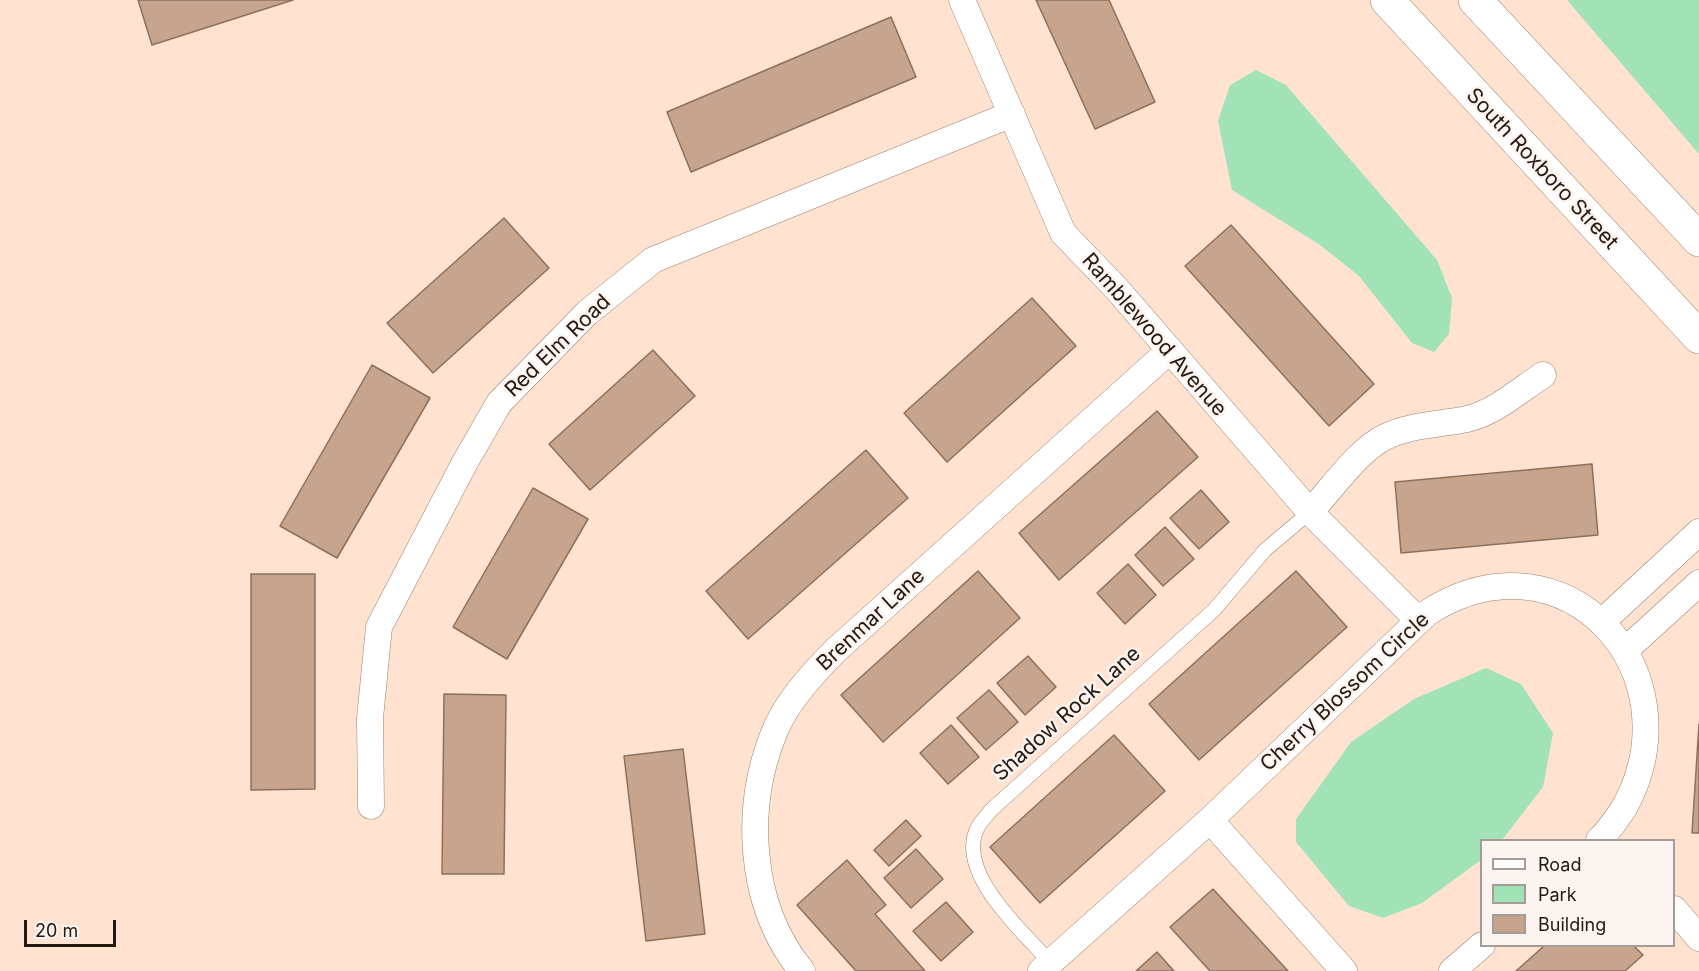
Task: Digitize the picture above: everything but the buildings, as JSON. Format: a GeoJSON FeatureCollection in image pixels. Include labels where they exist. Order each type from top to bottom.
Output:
{"type":"FeatureCollection","features":[{"type":"Feature","properties":{"kind":"street","name":"Ramblewood Avenue"},"geometry":{"type":"LineString","coordinates":[[962,0],[1063,233],[1116,288],[1310,512],[1419,621]]}},
{"type":"Feature","properties":{"kind":"street","name":"South Roxboro Street"},"geometry":{"type":"LineString","coordinates":[[1387,0],[1699,337]]}},
{"type":"Feature","properties":{"kind":"street"},"geometry":{"type":"LineString","coordinates":[[1475,0],[1699,240]]}},
{"type":"Feature","properties":{"kind":"street","name":"Red Elm Road"},"geometry":{"type":"LineString","coordinates":[[371,806],[370,718],[379,627],[464,464],[499,403],[587,313],[653,260],[1012,114]]}},
{"type":"Feature","properties":{"kind":"street","name":"Brenmar Lane"},"geometry":{"type":"LineString","coordinates":[[802,971],[779,935],[769,909],[755,845],[755,817],[760,781],[778,724],[813,673],[836,650],[1169,351]]}},
{"type":"Feature","properties":{"kind":"street"},"geometry":{"type":"LineString","coordinates":[[1310,512],[1368,448],[1385,437],[1421,424],[1469,419],[1502,402],[1543,375]]}},
{"type":"Feature","properties":{"kind":"street"},"geometry":{"type":"LineString","coordinates":[[1605,620],[1699,532]]}},
{"type":"Feature","properties":{"kind":"street"},"geometry":{"type":"LineString","coordinates":[[1630,646],[1699,582]]}},
{"type":"Feature","properties":{"kind":"street","name":"Cherry Blossom Circle"},"geometry":{"type":"LineString","coordinates":[[1050,968],[1419,621],[1446,601],[1470,592],[1503,585],[1522,585],[1565,595],[1584,604],[1605,620],[1630,646],[1642,668],[1652,707],[1653,732],[1647,764],[1639,787],[1606,838]]}},
{"type":"Feature","properties":{"kind":"street"},"geometry":{"type":"LineString","coordinates":[[1210,820],[1344,971]]}},
{"type":"Feature","properties":{"kind":"street"},"geometry":{"type":"LineString","coordinates":[[1675,910],[1699,938]]}},
{"type":"Feature","properties":{"kind":"street"},"geometry":{"type":"LineString","coordinates":[[1452,971],[1480,947]]}},
{"type":"Feature","properties":{"kind":"lane","name":"Shadow Rock Lane"},"geometry":{"type":"LineString","coordinates":[[1050,968],[988,890],[976,870],[973,849],[977,829],[991,810],[1214,610],[1265,550],[1310,512]]}},
{"type":"Feature","properties":{"kind":"green space"},"geometry":{"type":"Polygon","coordinates":[[[1567,0],[1699,0],[1699,154],[1567,0]]]}},
{"type":"Feature","properties":{"kind":"green space"},"geometry":{"type":"Polygon","coordinates":[[[1256,70],[1286,85],[1437,260],[1452,298],[1449,334],[1434,352],[1412,343],[1359,276],[1320,245],[1232,190],[1218,121],[1230,85],[1256,70]]]}},
{"type":"Feature","properties":{"kind":"green space"},"geometry":{"type":"Polygon","coordinates":[[[1486,668],[1521,684],[1553,733],[1543,787],[1503,839],[1480,839],[1480,861],[1422,903],[1383,918],[1349,906],[1296,842],[1296,819],[1351,742],[1414,699],[1486,668]]]}}]}
